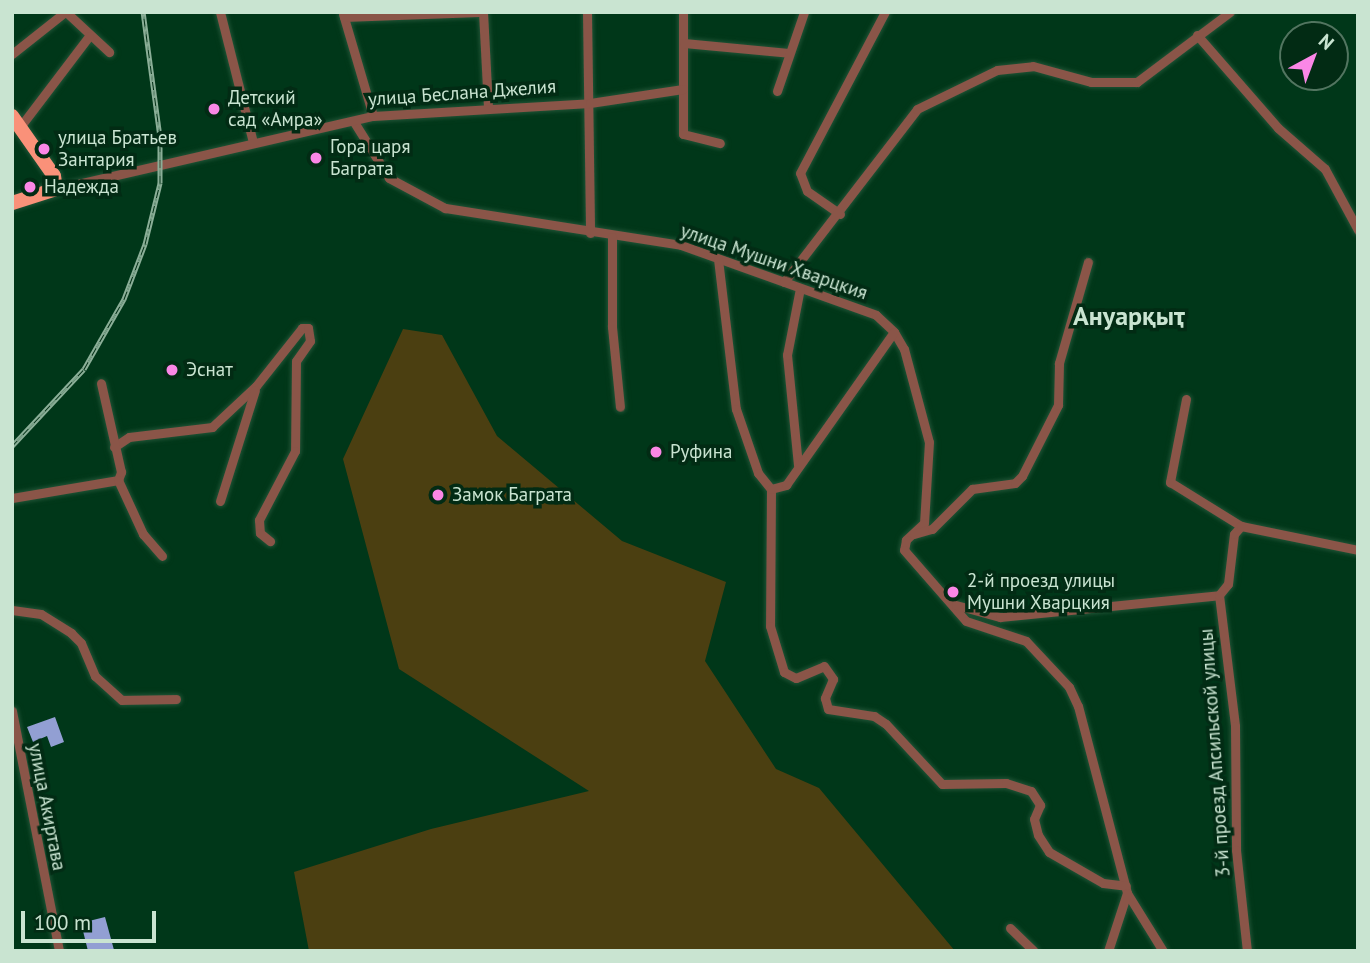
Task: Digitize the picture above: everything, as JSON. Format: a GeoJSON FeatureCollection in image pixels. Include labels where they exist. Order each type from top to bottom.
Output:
{"type":"FeatureCollection","features":[{"type":"Feature","properties":{"kind":"highway"},"geometry":{"type":"LineString","coordinates":[[16,122],[54,176],[56,189]]}},
{"type":"Feature","properties":{"kind":"highway","name":"улица Беслана Джелия"},"geometry":{"type":"LineString","coordinates":[[12,203],[56,189]]}},
{"type":"Feature","properties":{"kind":"street"},"geometry":{"type":"LineString","coordinates":[[12,54],[66,12],[109,52]]}},
{"type":"Feature","properties":{"kind":"street"},"geometry":{"type":"LineString","coordinates":[[220,12],[253,142]]}},
{"type":"Feature","properties":{"kind":"street"},"geometry":{"type":"LineString","coordinates":[[373,116],[343,14],[481,12],[488,106]]}},
{"type":"Feature","properties":{"kind":"street"},"geometry":{"type":"LineString","coordinates":[[587,12],[590,233]]}},
{"type":"Feature","properties":{"kind":"street"},"geometry":{"type":"LineString","coordinates":[[683,12],[683,134],[720,143]]}},
{"type":"Feature","properties":{"kind":"street"},"geometry":{"type":"LineString","coordinates":[[777,91],[804,12]]}},
{"type":"Feature","properties":{"kind":"street"},"geometry":{"type":"LineString","coordinates":[[840,214],[807,191],[800,173],[885,12]]}},
{"type":"Feature","properties":{"kind":"street"},"geometry":{"type":"LineString","coordinates":[[784,282],[840,214],[917,109],[961,84],[997,70],[1033,66],[1091,82],[1137,82],[1230,12]]}},
{"type":"Feature","properties":{"kind":"street"},"geometry":{"type":"LineString","coordinates":[[1197,35],[1279,128],[1325,169],[1358,230]]}},
{"type":"Feature","properties":{"kind":"street"},"geometry":{"type":"LineString","coordinates":[[16,122],[89,36]]}},
{"type":"Feature","properties":{"kind":"street"},"geometry":{"type":"LineString","coordinates":[[684,43],[789,53]]}},
{"type":"Feature","properties":{"kind":"street","name":"улица Беслана Джелия"},"geometry":{"type":"LineString","coordinates":[[56,189],[373,116],[488,106],[590,103],[683,89]]}},
{"type":"Feature","properties":{"kind":"street","name":"улица Мушни Хварцкия"},"geometry":{"type":"LineString","coordinates":[[354,122],[389,178],[417,197],[480,217],[681,245],[876,315],[894,332],[904,349],[929,442],[927,508],[904,550],[966,621],[986,632],[1026,641],[1069,687],[1126,890],[1163,951]]}},
{"type":"Feature","properties":{"kind":"street"},"geometry":{"type":"LineString","coordinates":[[612,237],[612,327],[621,407]]}},
{"type":"Feature","properties":{"kind":"street"},"geometry":{"type":"LineString","coordinates":[[718,259],[736,409],[758,473],[771,489],[770,626],[784,672],[796,678],[824,666],[833,679],[825,698],[828,709],[874,716],[886,724],[942,784],[1006,783],[1031,791],[1040,805],[1034,819],[1038,835],[1049,852],[1103,883],[1126,890],[1108,951]]}},
{"type":"Feature","properties":{"kind":"street"},"geometry":{"type":"LineString","coordinates":[[914,534],[932,529],[972,489],[1015,483],[1022,476],[1058,405],[1059,363],[1088,262]]}},
{"type":"Feature","properties":{"kind":"street"},"geometry":{"type":"LineString","coordinates":[[798,465],[787,355],[800,288]]}},
{"type":"Feature","properties":{"kind":"street"},"geometry":{"type":"LineString","coordinates":[[114,447],[129,437],[212,427],[256,386],[292,338],[308,328],[310,341],[296,361],[295,451],[259,520],[260,533],[270,541]]}},
{"type":"Feature","properties":{"kind":"street"},"geometry":{"type":"LineString","coordinates":[[771,489],[786,485],[894,332]]}},
{"type":"Feature","properties":{"kind":"street"},"geometry":{"type":"LineString","coordinates":[[101,383],[118,480],[143,534],[162,556]]}},
{"type":"Feature","properties":{"kind":"street"},"geometry":{"type":"LineString","coordinates":[[220,502],[256,386]]}},
{"type":"Feature","properties":{"kind":"street"},"geometry":{"type":"LineString","coordinates":[[1186,399],[1170,482],[1241,526],[1358,550]]}},
{"type":"Feature","properties":{"kind":"street"},"geometry":{"type":"LineString","coordinates":[[12,498],[118,480]]}},
{"type":"Feature","properties":{"kind":"street"},"geometry":{"type":"LineString","coordinates":[[951,603],[1000,617],[1219,595],[1228,584],[1234,534],[1241,526]]}},
{"type":"Feature","properties":{"kind":"street","name":"3-й проезд Апсильской улицы"},"geometry":{"type":"LineString","coordinates":[[1219,595],[1235,726],[1236,850],[1247,951]]}},
{"type":"Feature","properties":{"kind":"street"},"geometry":{"type":"LineString","coordinates":[[12,610],[41,614],[71,632],[81,643],[95,676],[122,700],[176,699]]}},
{"type":"Feature","properties":{"kind":"street","name":"улица Акиртава"},"geometry":{"type":"LineString","coordinates":[[12,711],[15,752],[59,951]]}},
{"type":"Feature","properties":{"kind":"street"},"geometry":{"type":"LineString","coordinates":[[1010,928],[1034,951]]}},
{"type":"Feature","properties":{"kind":"shaded area"},"geometry":{"type":"Polygon","coordinates":[[[403,329],[442,335],[497,436],[622,541],[726,582],[705,661],[776,769],[819,788],[955,951],[309,951],[294,872],[431,829],[589,791],[399,669],[343,459],[403,329]]]}},
{"type":"Feature","properties":{"kind":"building"},"geometry":{"type":"Polygon","coordinates":[[[55,717],[64,742],[51,747],[47,736],[33,742],[27,727],[55,717]]]}},
{"type":"Feature","properties":{"kind":"building"},"geometry":{"type":"Polygon","coordinates":[[[105,917],[114,950],[88,951],[81,923],[105,917]]]}},
{"type":"Feature","properties":{"kind":"railway"},"geometry":{"type":"LineString","coordinates":[[12,446],[84,369],[124,299],[145,244],[160,183],[160,137],[143,12]]}},
{"type":"Feature","properties":{"kind":"place","name":"Детский сад «Амра»"},"geometry":{"type":"Point","coordinates":[214,109]}},
{"type":"Feature","properties":{"kind":"place","name":"улица Братьев Зантария"},"geometry":{"type":"Point","coordinates":[44,149]}},
{"type":"Feature","properties":{"kind":"place","name":"Гора царя Баграта"},"geometry":{"type":"Point","coordinates":[316,158]}},
{"type":"Feature","properties":{"kind":"place","name":"Надежда"},"geometry":{"type":"Point","coordinates":[30,187]}},
{"type":"Feature","properties":{"kind":"place","name":"Эснат"},"geometry":{"type":"Point","coordinates":[172,370]}},
{"type":"Feature","properties":{"kind":"place","name":"Руфина"},"geometry":{"type":"Point","coordinates":[656,452]}},
{"type":"Feature","properties":{"kind":"place","name":"Замок Баграта"},"geometry":{"type":"Point","coordinates":[438,495]}},
{"type":"Feature","properties":{"kind":"place","name":"2-й проезд улицы Мушни Хварцкия"},"geometry":{"type":"Point","coordinates":[953,592]}},
{"type":"Feature","properties":{"kind":"district","name":"Ануарқыҭ"},"geometry":{"type":"Point","coordinates":[1129,316]}}]}
